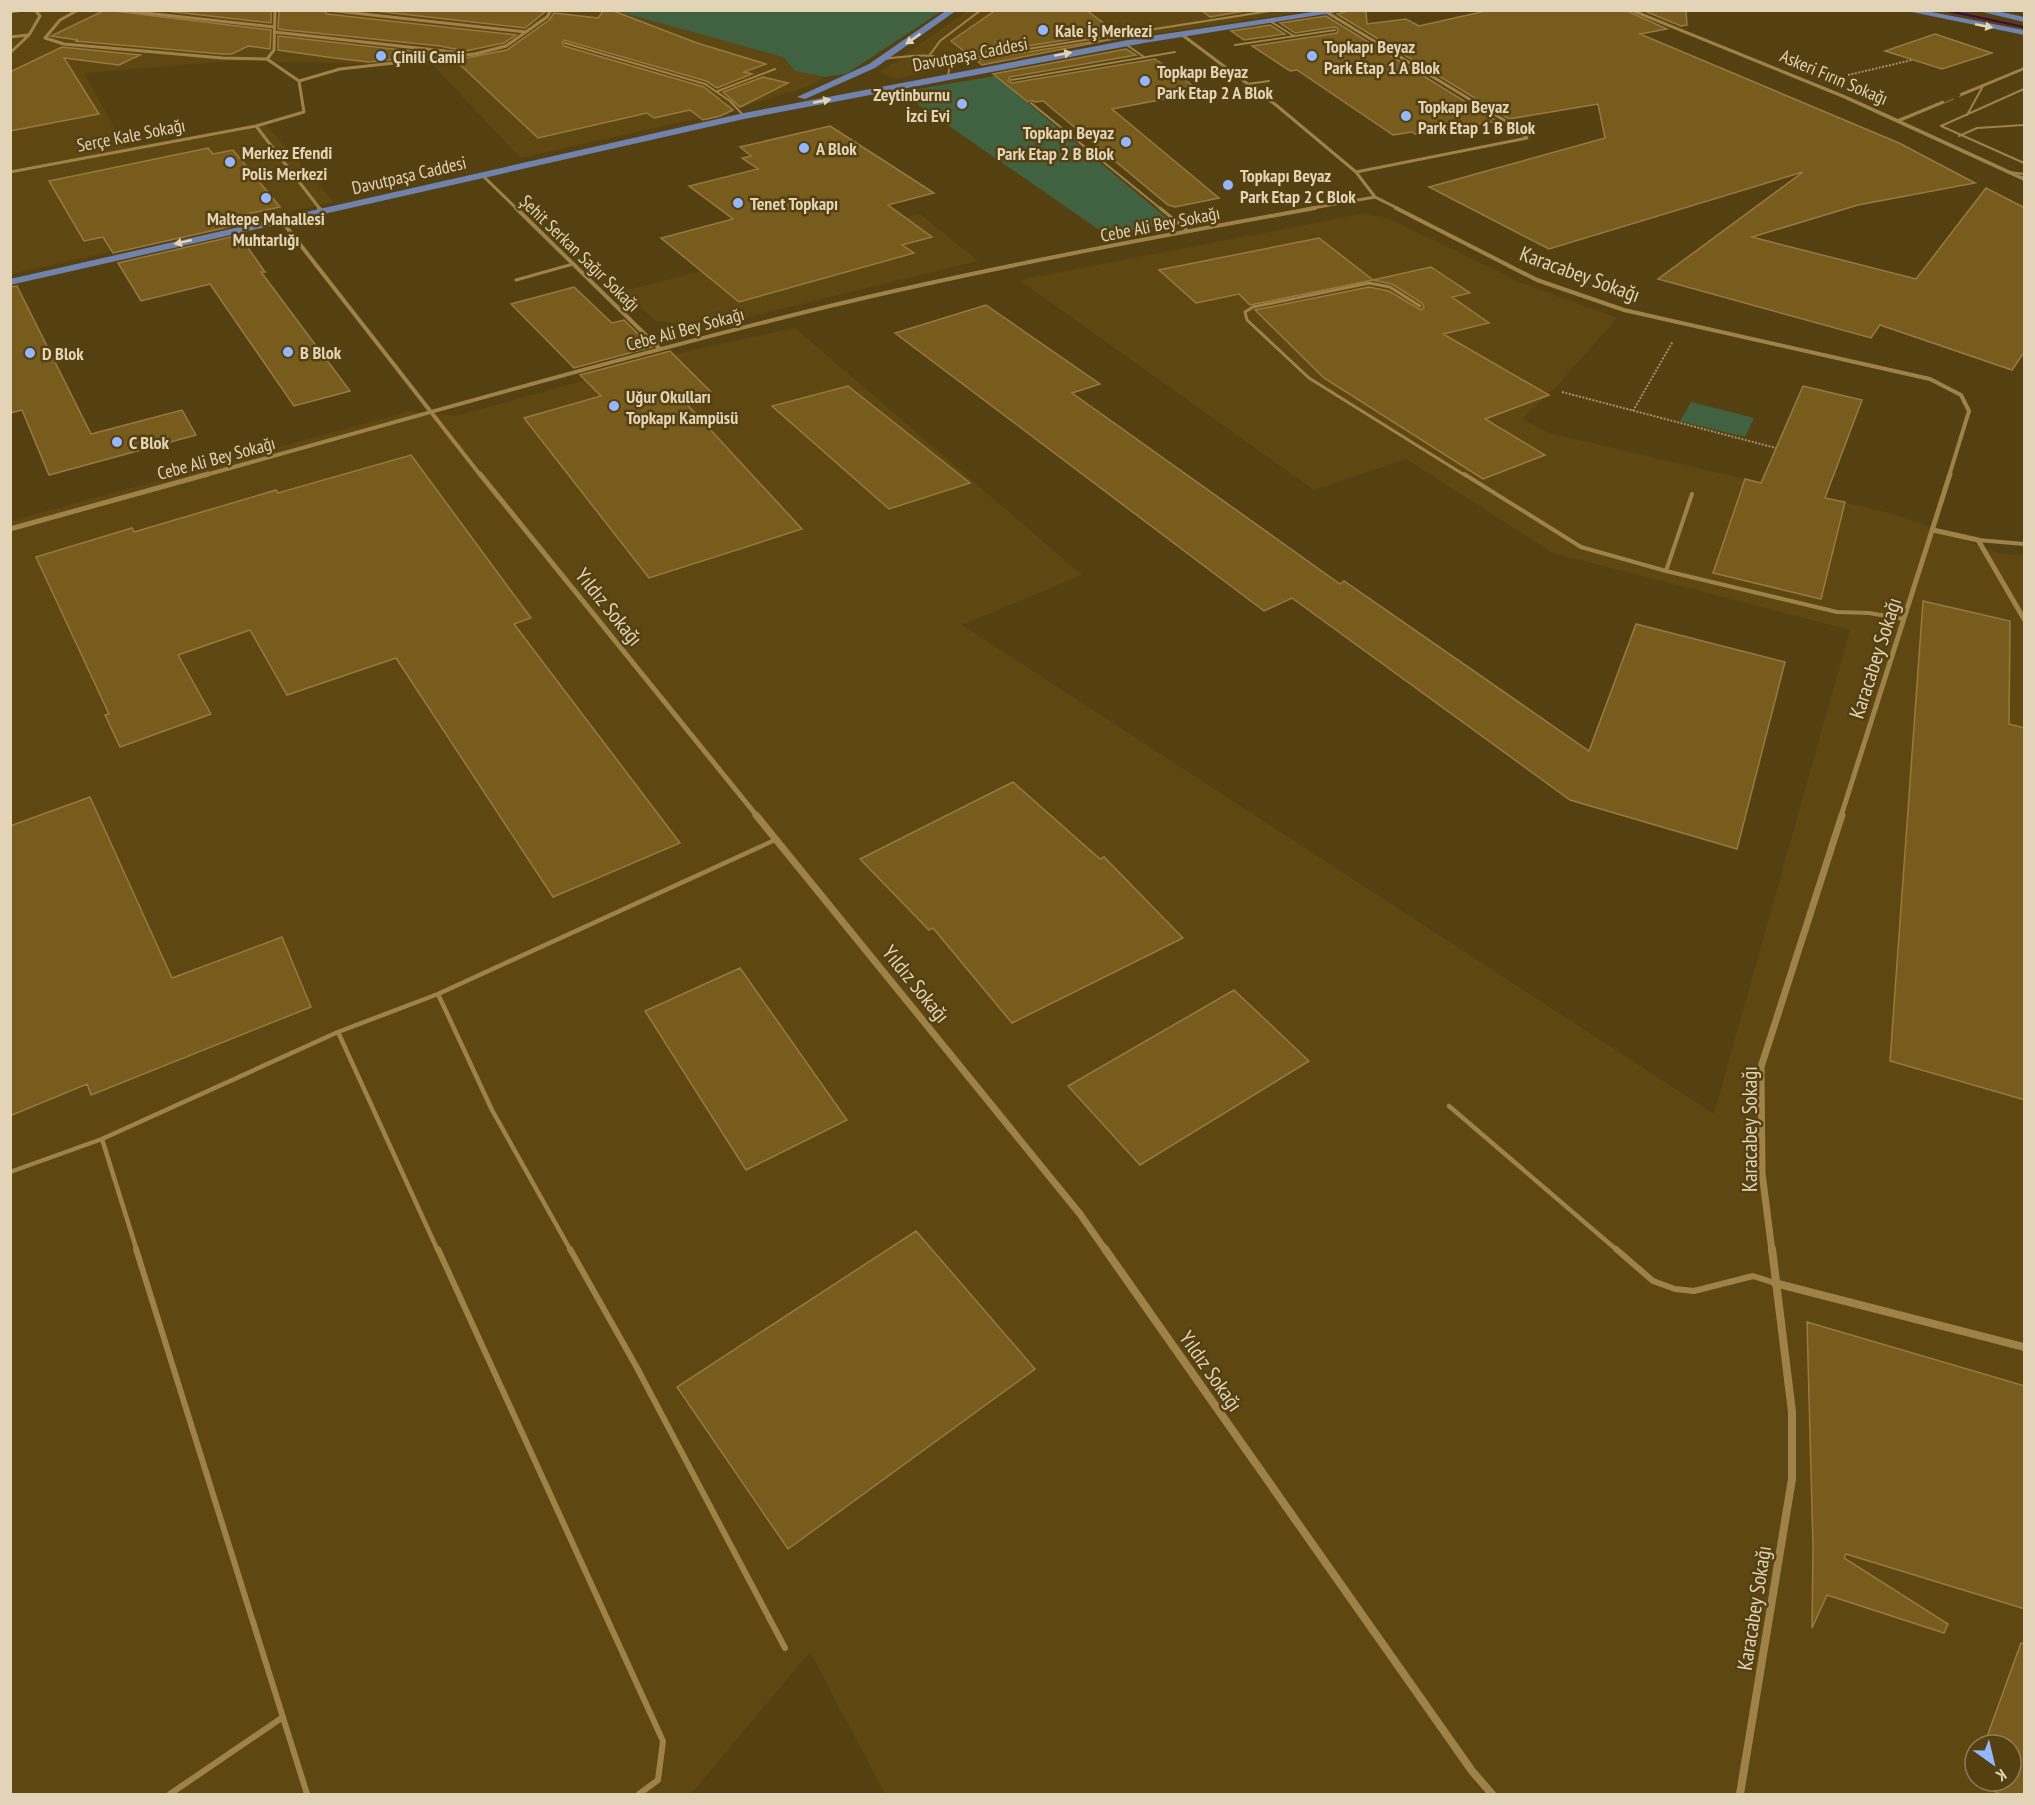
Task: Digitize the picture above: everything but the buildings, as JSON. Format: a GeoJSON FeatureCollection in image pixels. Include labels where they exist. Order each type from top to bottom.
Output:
{"type":"FeatureCollection","features":[{"type":"Feature","properties":{"kind":"main road","name":"Davutpaşa Caddesi"},"geometry":{"type":"LineString","coordinates":[[744,116],[799,98],[872,66],[953,10]]}},
{"type":"Feature","properties":{"kind":"main road","name":"Davutpaşa Caddesi"},"geometry":{"type":"LineString","coordinates":[[10,282],[744,116],[882,87],[1124,43],[1346,10]]}},
{"type":"Feature","properties":{"kind":"main road"},"geometry":{"type":"LineString","coordinates":[[1906,10],[2025,33]]}},
{"type":"Feature","properties":{"kind":"main road"},"geometry":{"type":"LineString","coordinates":[[1978,10],[2025,20]]}},
{"type":"Feature","properties":{"kind":"main road"},"geometry":{"type":"LineString","coordinates":[[872,66],[864,80],[871,85],[882,87]]}},
{"type":"Feature","properties":{"kind":"street"},"geometry":{"type":"LineString","coordinates":[[10,12],[23,10]]}},
{"type":"Feature","properties":{"kind":"street"},"geometry":{"type":"LineString","coordinates":[[10,54],[29,35],[40,16],[35,10]]}},
{"type":"Feature","properties":{"kind":"street"},"geometry":{"type":"LineString","coordinates":[[78,10],[60,20],[45,38],[64,44],[222,58],[267,58],[299,81],[340,69],[475,54],[506,46],[547,18],[550,10]]}},
{"type":"Feature","properties":{"kind":"street"},"geometry":{"type":"LineString","coordinates":[[118,10],[475,54]]}},
{"type":"Feature","properties":{"kind":"street"},"geometry":{"type":"LineString","coordinates":[[267,58],[274,50],[275,10]]}},
{"type":"Feature","properties":{"kind":"street"},"geometry":{"type":"LineString","coordinates":[[327,10],[526,32]]}},
{"type":"Feature","properties":{"kind":"street","name":"Askeri Fırın Sokağı"},"geometry":{"type":"LineString","coordinates":[[1629,10],[1813,84],[2010,172],[2025,176]]}},
{"type":"Feature","properties":{"kind":"street"},"geometry":{"type":"LineString","coordinates":[[1328,13],[1512,125],[1527,138],[1356,172]]}},
{"type":"Feature","properties":{"kind":"street","name":"Karacabey Sokağı"},"geometry":{"type":"LineString","coordinates":[[1181,34],[1262,95],[1356,172],[1375,197],[1536,280],[1624,310],[1942,383],[1961,395],[1969,411],[1761,1067],[1762,1173],[1792,1412],[1792,1479],[1740,1794]]}},
{"type":"Feature","properties":{"kind":"street"},"geometry":{"type":"LineString","coordinates":[[10,37],[29,35]]}},
{"type":"Feature","properties":{"kind":"street"},"geometry":{"type":"LineString","coordinates":[[1898,121],[2025,68]]}},
{"type":"Feature","properties":{"kind":"street","name":"Serçe Kale Sokağı"},"geometry":{"type":"LineString","coordinates":[[10,172],[281,120],[304,112],[299,81]]}},
{"type":"Feature","properties":{"kind":"street"},"geometry":{"type":"LineString","coordinates":[[256,126],[321,211]]}},
{"type":"Feature","properties":{"kind":"street","name":"Şehit Serkan Sağır Sokağı"},"geometry":{"type":"LineString","coordinates":[[482,175],[660,349]]}},
{"type":"Feature","properties":{"kind":"street","name":"Cebe Ali Bey Sokağı"},"geometry":{"type":"LineString","coordinates":[[10,529],[660,349],[903,290],[1188,231],[1375,197]]}},
{"type":"Feature","properties":{"kind":"street","name":"Yıldız Sokağı"},"geometry":{"type":"LineString","coordinates":[[281,220],[430,413],[1080,1214],[1472,1771],[1492,1794]]}},
{"type":"Feature","properties":{"kind":"street"},"geometry":{"type":"LineString","coordinates":[[1933,530],[1978,540],[2025,619]]}},
{"type":"Feature","properties":{"kind":"street"},"geometry":{"type":"LineString","coordinates":[[1775,1283],[2025,1347]]}},
{"type":"Feature","properties":{"kind":"lane"},"geometry":{"type":"LineString","coordinates":[[928,56],[940,41],[981,10]]}},
{"type":"Feature","properties":{"kind":"lane"},"geometry":{"type":"LineString","coordinates":[[882,59],[928,56],[946,58],[951,61],[1276,10]]}},
{"type":"Feature","properties":{"kind":"lane"},"geometry":{"type":"LineString","coordinates":[[1270,21],[1294,36]]}},
{"type":"Feature","properties":{"kind":"lane"},"geometry":{"type":"LineString","coordinates":[[1235,45],[1335,30]]}},
{"type":"Feature","properties":{"kind":"lane"},"geometry":{"type":"LineString","coordinates":[[564,43],[705,84],[718,92],[744,116]]}},
{"type":"Feature","properties":{"kind":"lane"},"geometry":{"type":"LineString","coordinates":[[1124,43],[1145,57]]}},
{"type":"Feature","properties":{"kind":"lane"},"geometry":{"type":"LineString","coordinates":[[1011,80],[1175,52]]}},
{"type":"Feature","properties":{"kind":"lane"},"geometry":{"type":"LineString","coordinates":[[948,75],[951,61]]}},
{"type":"Feature","properties":{"kind":"lane"},"geometry":{"type":"LineString","coordinates":[[718,92],[775,69]]}},
{"type":"Feature","properties":{"kind":"lane"},"geometry":{"type":"LineString","coordinates":[[1247,84],[1269,81]]}},
{"type":"Feature","properties":{"kind":"lane"},"geometry":{"type":"LineString","coordinates":[[1967,115],[1983,86]]}},
{"type":"Feature","properties":{"kind":"lane"},"geometry":{"type":"LineString","coordinates":[[2025,88],[1941,126],[1959,136],[2025,163]]}},
{"type":"Feature","properties":{"kind":"lane"},"geometry":{"type":"LineString","coordinates":[[1241,98],[1262,95]]}},
{"type":"Feature","properties":{"kind":"lane"},"geometry":{"type":"LineString","coordinates":[[1031,103],[1188,231]]}},
{"type":"Feature","properties":{"kind":"lane"},"geometry":{"type":"LineString","coordinates":[[1959,136],[1980,127],[2025,125]]}},
{"type":"Feature","properties":{"kind":"lane"},"geometry":{"type":"LineString","coordinates":[[516,280],[573,264]]}},
{"type":"Feature","properties":{"kind":"lane"},"geometry":{"type":"LineString","coordinates":[[1420,306],[1394,287],[1382,283],[1369,283],[1253,306],[1245,312],[1247,320],[1309,378],[1581,547],[1666,571],[1837,612],[1869,613],[1904,619]]}},
{"type":"Feature","properties":{"kind":"lane"},"geometry":{"type":"LineString","coordinates":[[1666,571],[1692,494]]}},
{"type":"Feature","properties":{"kind":"lane"},"geometry":{"type":"LineString","coordinates":[[1978,540],[2025,544]]}},
{"type":"Feature","properties":{"kind":"lane"},"geometry":{"type":"LineString","coordinates":[[10,1172],[102,1139],[338,1032],[438,994],[777,839]]}},
{"type":"Feature","properties":{"kind":"lane"},"geometry":{"type":"LineString","coordinates":[[438,994],[492,1110],[636,1366],[785,1648]]}},
{"type":"Feature","properties":{"kind":"lane"},"geometry":{"type":"LineString","coordinates":[[338,1032],[663,1741],[658,1780],[639,1794]]}},
{"type":"Feature","properties":{"kind":"lane"},"geometry":{"type":"LineString","coordinates":[[1449,1106],[1653,1281],[1675,1289],[1694,1291],[1754,1276],[1775,1283]]}},
{"type":"Feature","properties":{"kind":"lane"},"geometry":{"type":"LineString","coordinates":[[102,1139],[307,1794]]}},
{"type":"Feature","properties":{"kind":"lane"},"geometry":{"type":"LineString","coordinates":[[170,1794],[284,1717]]}},
{"type":"Feature","properties":{"kind":"path"},"geometry":{"type":"LineString","coordinates":[[1813,84],[1911,60]]}},
{"type":"Feature","properties":{"kind":"path"},"geometry":{"type":"LineString","coordinates":[[1633,411],[1682,324]]}},
{"type":"Feature","properties":{"kind":"path"},"geometry":{"type":"LineString","coordinates":[[1562,392],[1776,448]]}},
{"type":"Feature","properties":{"kind":"shaded area"},"geometry":{"type":"Polygon","coordinates":[[[10,11],[616,11],[783,57],[795,71],[825,77],[807,87],[722,113],[520,158],[433,65],[231,61],[84,73],[125,147],[266,125],[334,202],[11,274],[10,11]]]}},
{"type":"Feature","properties":{"kind":"shaded area"},"geometry":{"type":"Polygon","coordinates":[[[967,11],[1306,11],[987,59],[895,79],[880,72],[967,11]]]}},
{"type":"Feature","properties":{"kind":"shaded area"},"geometry":{"type":"Polygon","coordinates":[[[920,214],[978,261],[706,327],[655,321],[624,291],[920,214]]]}},
{"type":"Feature","properties":{"kind":"shaded area"},"geometry":{"type":"Polygon","coordinates":[[[1362,214],[1388,218],[1519,282],[1617,318],[1557,386],[1522,419],[1549,433],[1894,514],[2001,554],[2024,555],[2024,1794],[885,1794],[810,1652],[691,1794],[11,1794],[11,521],[410,411],[456,416],[692,350],[795,328],[1082,575],[962,625],[1714,1114],[1850,630],[1553,553],[1406,459],[1314,490],[1019,280],[1362,214]]]}},
{"type":"Feature","properties":{"kind":"green space"},"geometry":{"type":"Polygon","coordinates":[[[942,10],[846,74],[825,77],[795,71],[783,57],[616,11],[942,10]]]}},
{"type":"Feature","properties":{"kind":"green space"},"geometry":{"type":"Polygon","coordinates":[[[995,76],[1173,223],[1108,236],[900,92],[995,76]]]}},
{"type":"Feature","properties":{"kind":"green space"},"geometry":{"type":"Polygon","coordinates":[[[1691,402],[1754,418],[1745,437],[1680,421],[1691,402]]]}},
{"type":"Feature","properties":{"kind":"waterway"},"geometry":{"type":"LineString","coordinates":[[1940,10],[2024,27]]}},
{"type":"Feature","properties":{"kind":"place","name":"Kale İş Merkezi"},"geometry":{"type":"Point","coordinates":[1043,30]}},
{"type":"Feature","properties":{"kind":"place","name":"Çinili Camii"},"geometry":{"type":"Point","coordinates":[381,56]}},
{"type":"Feature","properties":{"kind":"place","name":"Topkapı Beyaz Park Etap 1 A Blok"},"geometry":{"type":"Point","coordinates":[1312,56]}},
{"type":"Feature","properties":{"kind":"place","name":"Topkapı Beyaz Park Etap 2 A Blok"},"geometry":{"type":"Point","coordinates":[1145,81]}},
{"type":"Feature","properties":{"kind":"place","name":"Zeytinburnu İzci Evi"},"geometry":{"type":"Point","coordinates":[962,104]}},
{"type":"Feature","properties":{"kind":"place","name":"Topkapı Beyaz Park Etap 1 B Blok"},"geometry":{"type":"Point","coordinates":[1406,116]}},
{"type":"Feature","properties":{"kind":"place","name":"Topkapı Beyaz Park Etap 2 B Blok"},"geometry":{"type":"Point","coordinates":[1126,142]}},
{"type":"Feature","properties":{"kind":"place","name":"A Blok"},"geometry":{"type":"Point","coordinates":[804,148]}},
{"type":"Feature","properties":{"kind":"place","name":"Merkez Efendi Polis Merkezi"},"geometry":{"type":"Point","coordinates":[230,162]}},
{"type":"Feature","properties":{"kind":"place","name":"Topkapı Beyaz Park Etap 2 C Blok"},"geometry":{"type":"Point","coordinates":[1228,185]}},
{"type":"Feature","properties":{"kind":"place","name":"Maltepe Mahallesi Muhtarlığı"},"geometry":{"type":"Point","coordinates":[266,198]}},
{"type":"Feature","properties":{"kind":"place","name":"Tenet Topkapı"},"geometry":{"type":"Point","coordinates":[738,203]}},
{"type":"Feature","properties":{"kind":"place","name":"B Blok"},"geometry":{"type":"Point","coordinates":[288,352]}},
{"type":"Feature","properties":{"kind":"place","name":"D Blok"},"geometry":{"type":"Point","coordinates":[30,353]}},
{"type":"Feature","properties":{"kind":"place","name":"Uğur Okulları Topkapı Kampüsü"},"geometry":{"type":"Point","coordinates":[614,406]}},
{"type":"Feature","properties":{"kind":"place","name":"C Blok"},"geometry":{"type":"Point","coordinates":[117,442]}}]}
